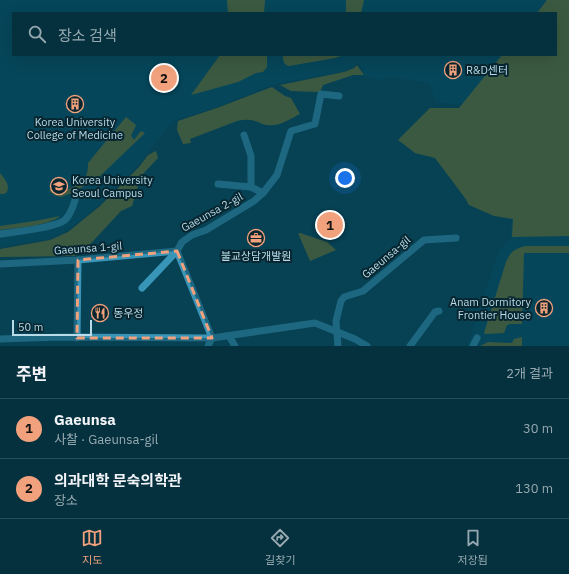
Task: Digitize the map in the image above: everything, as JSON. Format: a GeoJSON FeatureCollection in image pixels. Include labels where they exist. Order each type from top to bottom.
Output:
{"type":"FeatureCollection","features":[{"type":"Feature","properties":{"kind":"street","name":"Gaeunsa 2-gil"},"geometry":{"type":"LineString","coordinates":[[142,288],[177,251],[182,242],[192,235],[206,230],[254,202],[277,175],[291,131],[315,124],[321,94],[339,96]]}},
{"type":"Feature","properties":{"kind":"street","name":"Gaeunsa 2-gil"},"geometry":{"type":"LineString","coordinates":[[244,135],[251,156],[251,187]]}},
{"type":"Feature","properties":{"kind":"street","name":"Gaeunsa 2-gil"},"geometry":{"type":"LineString","coordinates":[[218,184],[251,187],[263,193]]}},
{"type":"Feature","properties":{"kind":"street"},"geometry":{"type":"LineString","coordinates":[[0,234],[45,227],[62,222],[72,210],[75,200]]}},
{"type":"Feature","properties":{"kind":"street","name":"Gaeunsa-gil"},"geometry":{"type":"LineString","coordinates":[[338,346],[336,321],[341,301],[344,297],[363,291],[424,240],[456,238]]}},
{"type":"Feature","properties":{"kind":"street","name":"Gaeunsa 1-gil"},"geometry":{"type":"LineString","coordinates":[[0,264],[78,260],[177,251]]}},
{"type":"Feature","properties":{"kind":"street"},"geometry":{"type":"LineString","coordinates":[[177,251],[212,338],[208,346]]}},
{"type":"Feature","properties":{"kind":"street"},"geometry":{"type":"LineString","coordinates":[[77,338],[78,260]]}},
{"type":"Feature","properties":{"kind":"street"},"geometry":{"type":"LineString","coordinates":[[410,346],[435,312],[439,311]]}},
{"type":"Feature","properties":{"kind":"street"},"geometry":{"type":"LineString","coordinates":[[0,339],[212,338],[315,322],[355,339],[367,346]]}},
{"type":"Feature","properties":{"kind":"street"},"geometry":{"type":"LineString","coordinates":[[229,336],[236,346]]}},
{"type":"Feature","properties":{"kind":"street"},"geometry":{"type":"LineString","coordinates":[[55,338],[55,346]]}},
{"type":"Feature","properties":{"kind":"street"},"geometry":{"type":"LineString","coordinates":[[473,346],[477,338]]}},
{"type":"Feature","properties":{"kind":"highlighted area"},"geometry":{"type":"Polygon","coordinates":[[[177,251],[212,338],[96,338],[77,338],[78,260],[177,251]]]}},
{"type":"Feature","properties":{"kind":"shaded area","name":"Korea University Seoul Campus"},"geometry":{"type":"Polygon","coordinates":[[[0,0],[569,0],[569,346],[467,346],[499,251],[511,237],[512,216],[483,101],[453,104],[436,102],[429,83],[392,77],[379,80],[366,77],[358,62],[354,66],[342,72],[284,82],[270,86],[217,107],[173,121],[137,166],[99,205],[68,230],[49,239],[0,247],[0,0]]]}},
{"type":"Feature","properties":{"kind":"shaded area"},"geometry":{"type":"Polygon","coordinates":[[[227,0],[265,0],[264,12],[228,12],[227,0]]]}},
{"type":"Feature","properties":{"kind":"shaded area"},"geometry":{"type":"Polygon","coordinates":[[[346,0],[364,0],[361,12],[346,12],[346,0]]]}},
{"type":"Feature","properties":{"kind":"shaded area"},"geometry":{"type":"Polygon","coordinates":[[[547,0],[569,0],[569,236],[512,237],[513,219],[494,216],[469,205],[435,158],[415,153],[398,140],[430,108],[459,108],[501,56],[557,56],[557,12],[538,12],[547,0]]]}},
{"type":"Feature","properties":{"kind":"shaded area"},"geometry":{"type":"Polygon","coordinates":[[[219,56],[267,56],[267,67],[263,72],[256,73],[238,82],[191,95],[219,56]]]}},
{"type":"Feature","properties":{"kind":"shaded area"},"geometry":{"type":"Polygon","coordinates":[[[283,56],[341,56],[289,66],[283,59],[283,56]]]}},
{"type":"Feature","properties":{"kind":"shaded area"},"geometry":{"type":"Polygon","coordinates":[[[357,65],[364,75],[353,75],[323,85],[320,92],[291,91],[280,85],[344,72],[354,68],[357,65]]]}},
{"type":"Feature","properties":{"kind":"shaded area"},"geometry":{"type":"Polygon","coordinates":[[[272,87],[285,96],[291,98],[300,114],[276,125],[266,125],[250,120],[237,121],[190,139],[191,143],[183,144],[177,130],[178,121],[272,87]]]}},
{"type":"Feature","properties":{"kind":"shaded area"},"geometry":{"type":"Polygon","coordinates":[[[126,117],[136,125],[131,136],[134,140],[141,131],[145,133],[98,178],[72,193],[61,197],[54,195],[49,191],[58,182],[67,190],[82,181],[87,173],[88,163],[126,117]]]}},
{"type":"Feature","properties":{"kind":"shaded area"},"geometry":{"type":"Polygon","coordinates":[[[156,151],[158,158],[141,176],[132,206],[121,211],[82,253],[74,256],[0,257],[0,249],[50,240],[68,232],[100,206],[139,167],[148,155],[156,151]]]}},
{"type":"Feature","properties":{"kind":"shaded area"},"geometry":{"type":"Polygon","coordinates":[[[0,173],[8,187],[7,192],[4,194],[0,194],[0,173]]]}},
{"type":"Feature","properties":{"kind":"shaded area"},"geometry":{"type":"Polygon","coordinates":[[[60,216],[40,224],[0,230],[0,226],[60,216]]]}},
{"type":"Feature","properties":{"kind":"shaded area"},"geometry":{"type":"Polygon","coordinates":[[[298,233],[327,242],[336,250],[310,261],[298,233]]]}},
{"type":"Feature","properties":{"kind":"shaded area"},"geometry":{"type":"Polygon","coordinates":[[[526,246],[569,246],[569,253],[524,253],[522,324],[507,325],[504,333],[485,334],[484,333],[506,262],[513,251],[526,246]]]}},
{"type":"Feature","properties":{"kind":"shaded area"},"geometry":{"type":"Polygon","coordinates":[[[522,337],[522,346],[480,346],[488,342],[512,343],[514,339],[522,337]]]}},
{"type":"Feature","properties":{"kind":"place","name":"R&D센터"},"geometry":{"type":"Point","coordinates":[453,70]}},
{"type":"Feature","properties":{"kind":"place","name":"의과대학 문숙의학관"},"geometry":{"type":"Point","coordinates":[164,78]}},
{"type":"Feature","properties":{"kind":"place","name":"Korea University College of Medicine"},"geometry":{"type":"Point","coordinates":[75,104]}},
{"type":"Feature","properties":{"kind":"place","name":"Korea University Seoul Campus"},"geometry":{"type":"Point","coordinates":[59,186]}},
{"type":"Feature","properties":{"kind":"place","name":"Gaeunsa"},"geometry":{"type":"Point","coordinates":[330,225]}},
{"type":"Feature","properties":{"kind":"place","name":"불교상담개발원"},"geometry":{"type":"Point","coordinates":[256,238]}},
{"type":"Feature","properties":{"kind":"place","name":"Anam Dormitory Frontier House"},"geometry":{"type":"Point","coordinates":[544,308]}},
{"type":"Feature","properties":{"kind":"place","name":"동우정"},"geometry":{"type":"Point","coordinates":[100,313]}}]}
